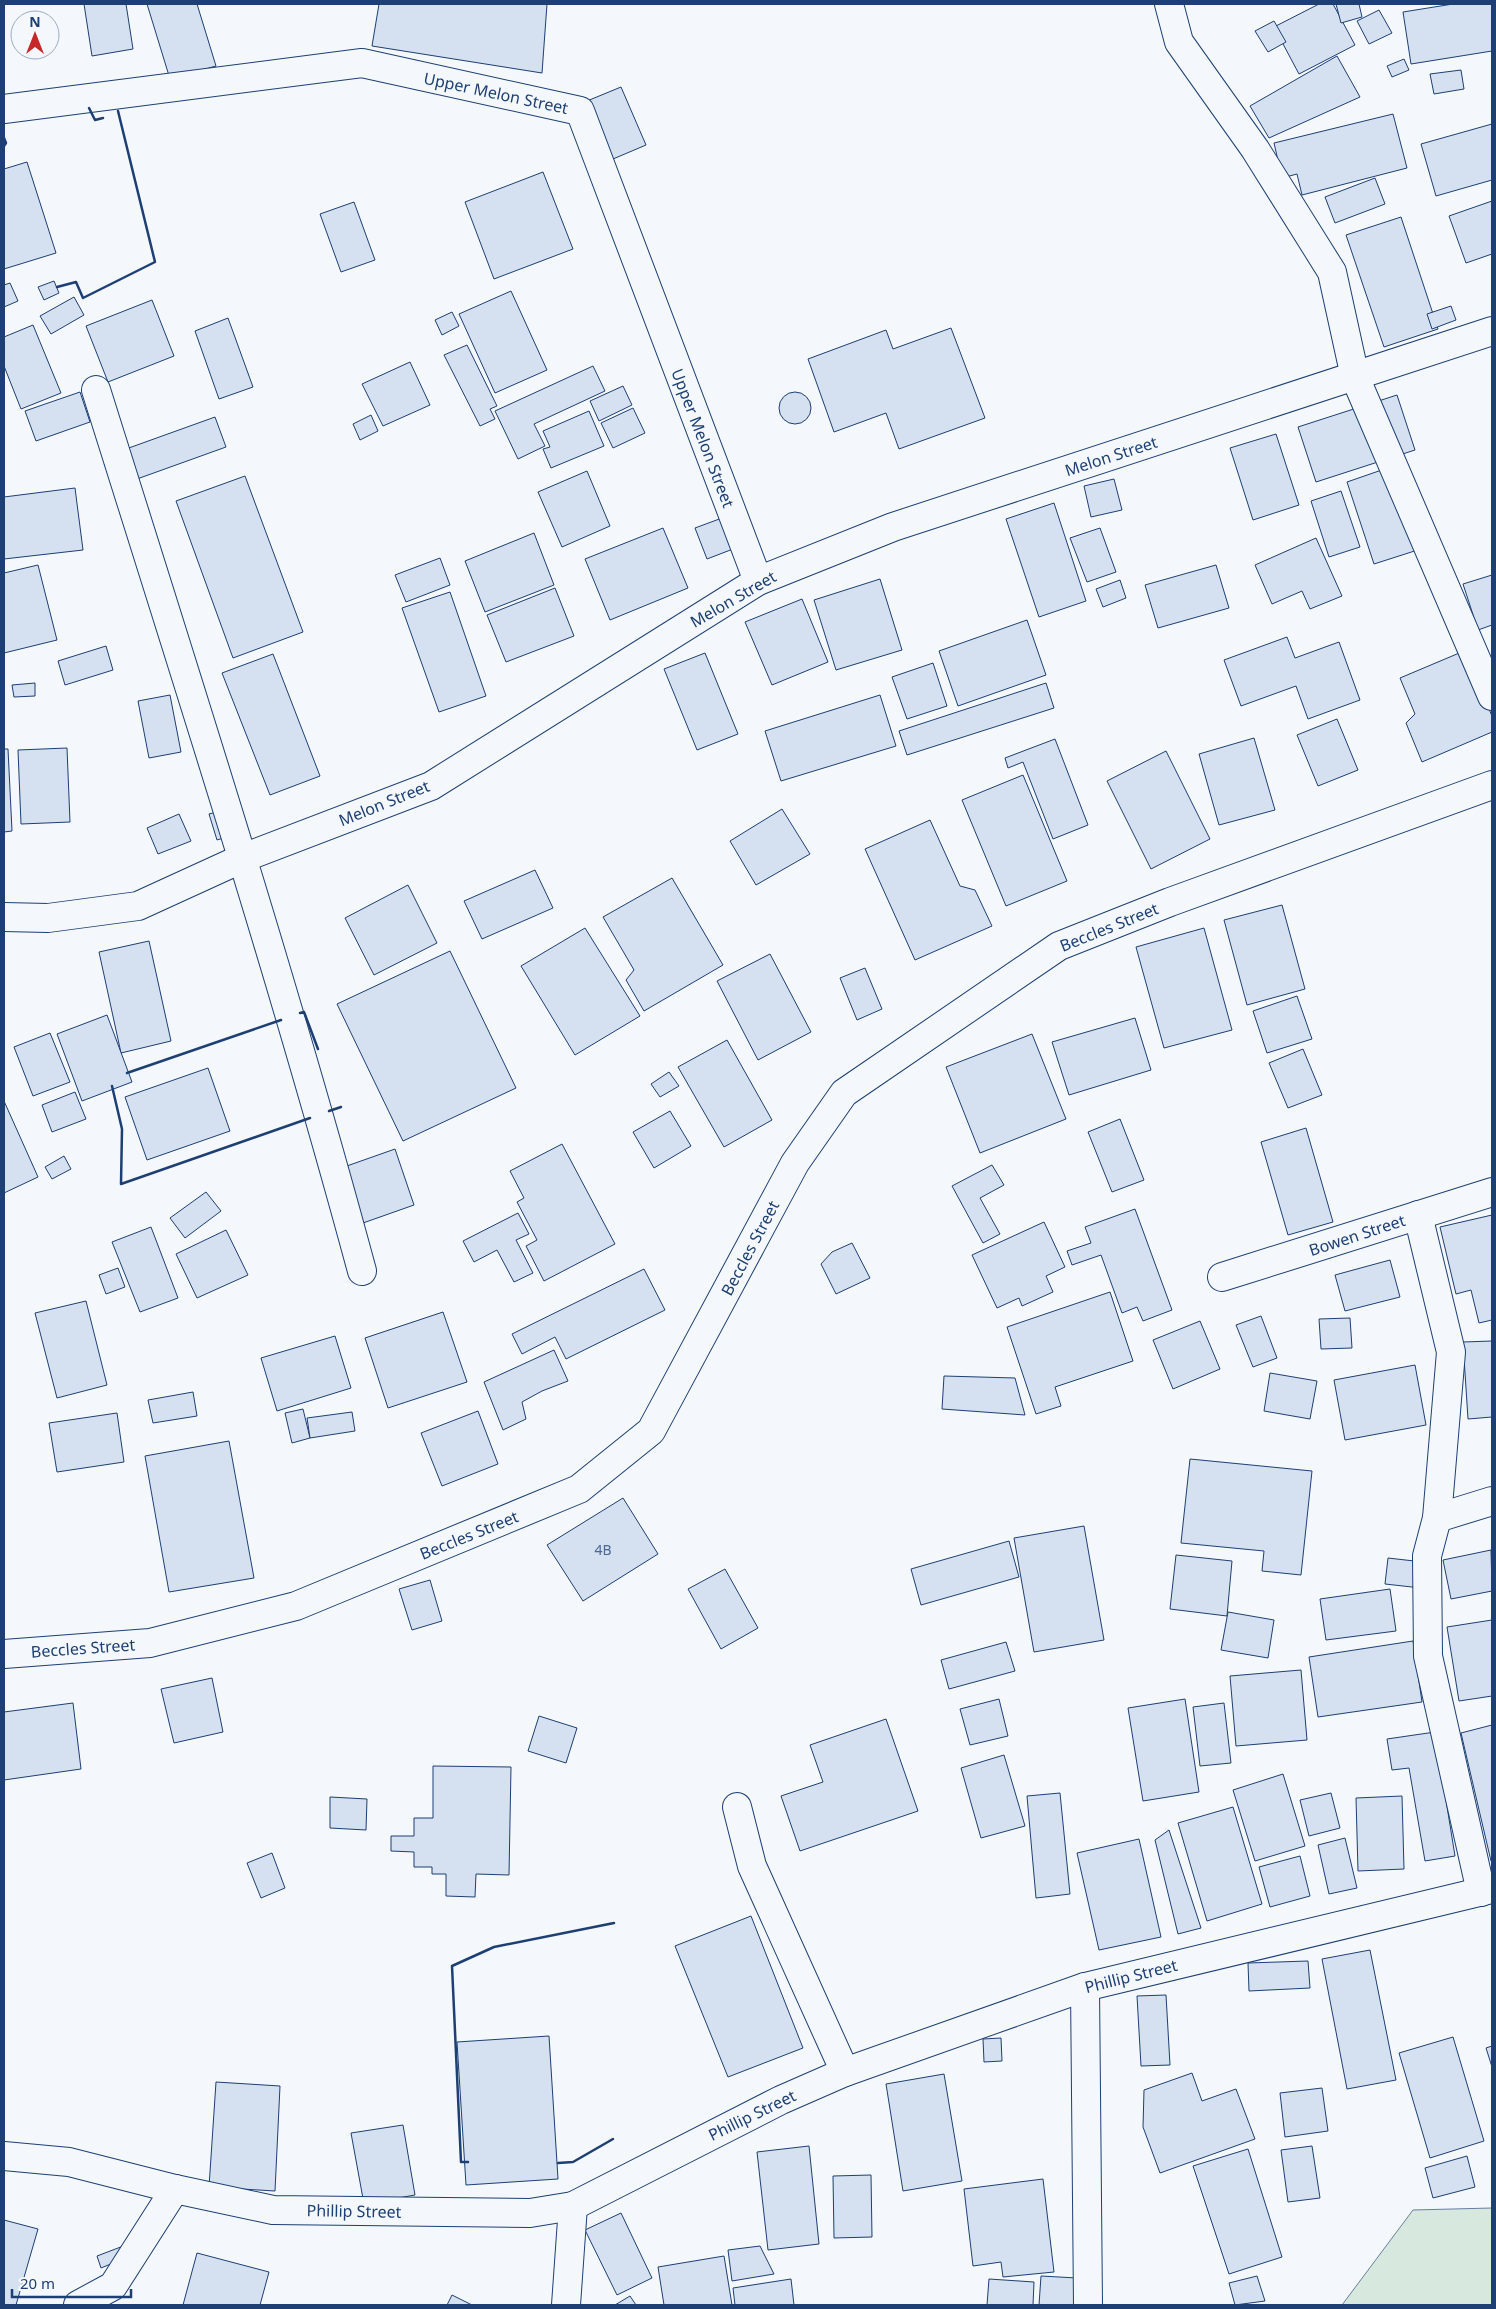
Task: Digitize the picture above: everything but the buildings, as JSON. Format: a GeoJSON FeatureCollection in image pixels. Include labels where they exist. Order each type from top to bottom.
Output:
{"type":"FeatureCollection","features":[{"type":"Feature","properties":{"kind":"street"},"geometry":{"type":"LineString","coordinates":[[1169,4],[1179,42],[1255,148],[1332,272],[1355,377],[1492,696]]}},
{"type":"Feature","properties":{"kind":"street","name":"Upper Melon Street"},"geometry":{"type":"LineString","coordinates":[[4,109],[362,63],[580,111],[758,581]]}},
{"type":"Feature","properties":{"kind":"street","name":"Melon Street"},"geometry":{"type":"LineString","coordinates":[[4,917],[48,918],[138,906],[243,858],[431,786],[758,581],[894,526],[1355,377],[1492,330]]}},
{"type":"Feature","properties":{"kind":"street"},"geometry":{"type":"LineString","coordinates":[[96,390],[243,858],[319,1113],[362,1271]]}},
{"type":"Feature","properties":{"kind":"street","name":"Beccles Street"},"geometry":{"type":"LineString","coordinates":[[4,1654],[150,1643],[296,1606],[579,1489],[651,1431],[795,1163],[844,1093],[1059,946],[1170,902],[1492,785]]}},
{"type":"Feature","properties":{"kind":"street","name":"Bowen Street"},"geometry":{"type":"LineString","coordinates":[[1222,1277],[1492,1192]]}},
{"type":"Feature","properties":{"kind":"street"},"geometry":{"type":"LineString","coordinates":[[1418,1215],[1451,1352],[1437,1518],[1426,1556],[1428,1656],[1487,1890]]}},
{"type":"Feature","properties":{"kind":"street"},"geometry":{"type":"LineString","coordinates":[[1437,1518],[1492,1501]]}},
{"type":"Feature","properties":{"kind":"street"},"geometry":{"type":"LineString","coordinates":[[737,1807],[752,1866],[845,2072]]}},
{"type":"Feature","properties":{"kind":"street","name":"Phillip Street"},"geometry":{"type":"LineString","coordinates":[[4,2156],[69,2162],[175,2189],[273,2210],[530,2213],[573,2206],[781,2100],[845,2072],[1085,1987],[1487,1890]]}},
{"type":"Feature","properties":{"kind":"street"},"geometry":{"type":"LineString","coordinates":[[1085,1987],[1088,2305]]}},
{"type":"Feature","properties":{"kind":"street"},"geometry":{"type":"LineString","coordinates":[[78,2305],[118,2296],[175,2189]]}},
{"type":"Feature","properties":{"kind":"street"},"geometry":{"type":"LineString","coordinates":[[566,2305],[573,2206]]}},
{"type":"Feature","properties":{"kind":"shaded area"},"geometry":{"type":"Polygon","coordinates":[[[1492,2208],[1492,2305],[1342,2305],[1413,2210],[1492,2208]]]}},
{"type":"Feature","properties":{"kind":"wall"},"geometry":{"type":"LineString","coordinates":[[89,108],[95,120],[103,118]]}},
{"type":"Feature","properties":{"kind":"wall"},"geometry":{"type":"LineString","coordinates":[[57,287],[76,282],[83,298],[155,262],[118,111]]}},
{"type":"Feature","properties":{"kind":"wall"},"geometry":{"type":"LineString","coordinates":[[4,138],[6,143],[4,146]]}},
{"type":"Feature","properties":{"kind":"wall"},"geometry":{"type":"LineString","coordinates":[[300,1013],[304,1012],[318,1049]]}},
{"type":"Feature","properties":{"kind":"wall"},"geometry":{"type":"LineString","coordinates":[[127,1073],[281,1020]]}},
{"type":"Feature","properties":{"kind":"wall"},"geometry":{"type":"LineString","coordinates":[[112,1086],[122,1129],[121,1184],[310,1118]]}},
{"type":"Feature","properties":{"kind":"wall"},"geometry":{"type":"LineString","coordinates":[[329,1111],[341,1107]]}},
{"type":"Feature","properties":{"kind":"wall"},"geometry":{"type":"LineString","coordinates":[[468,2162],[461,2162],[452,1966],[494,1947],[614,1923]]}},
{"type":"Feature","properties":{"kind":"wall"},"geometry":{"type":"LineString","coordinates":[[558,2163],[573,2162],[613,2139]]}}]}
